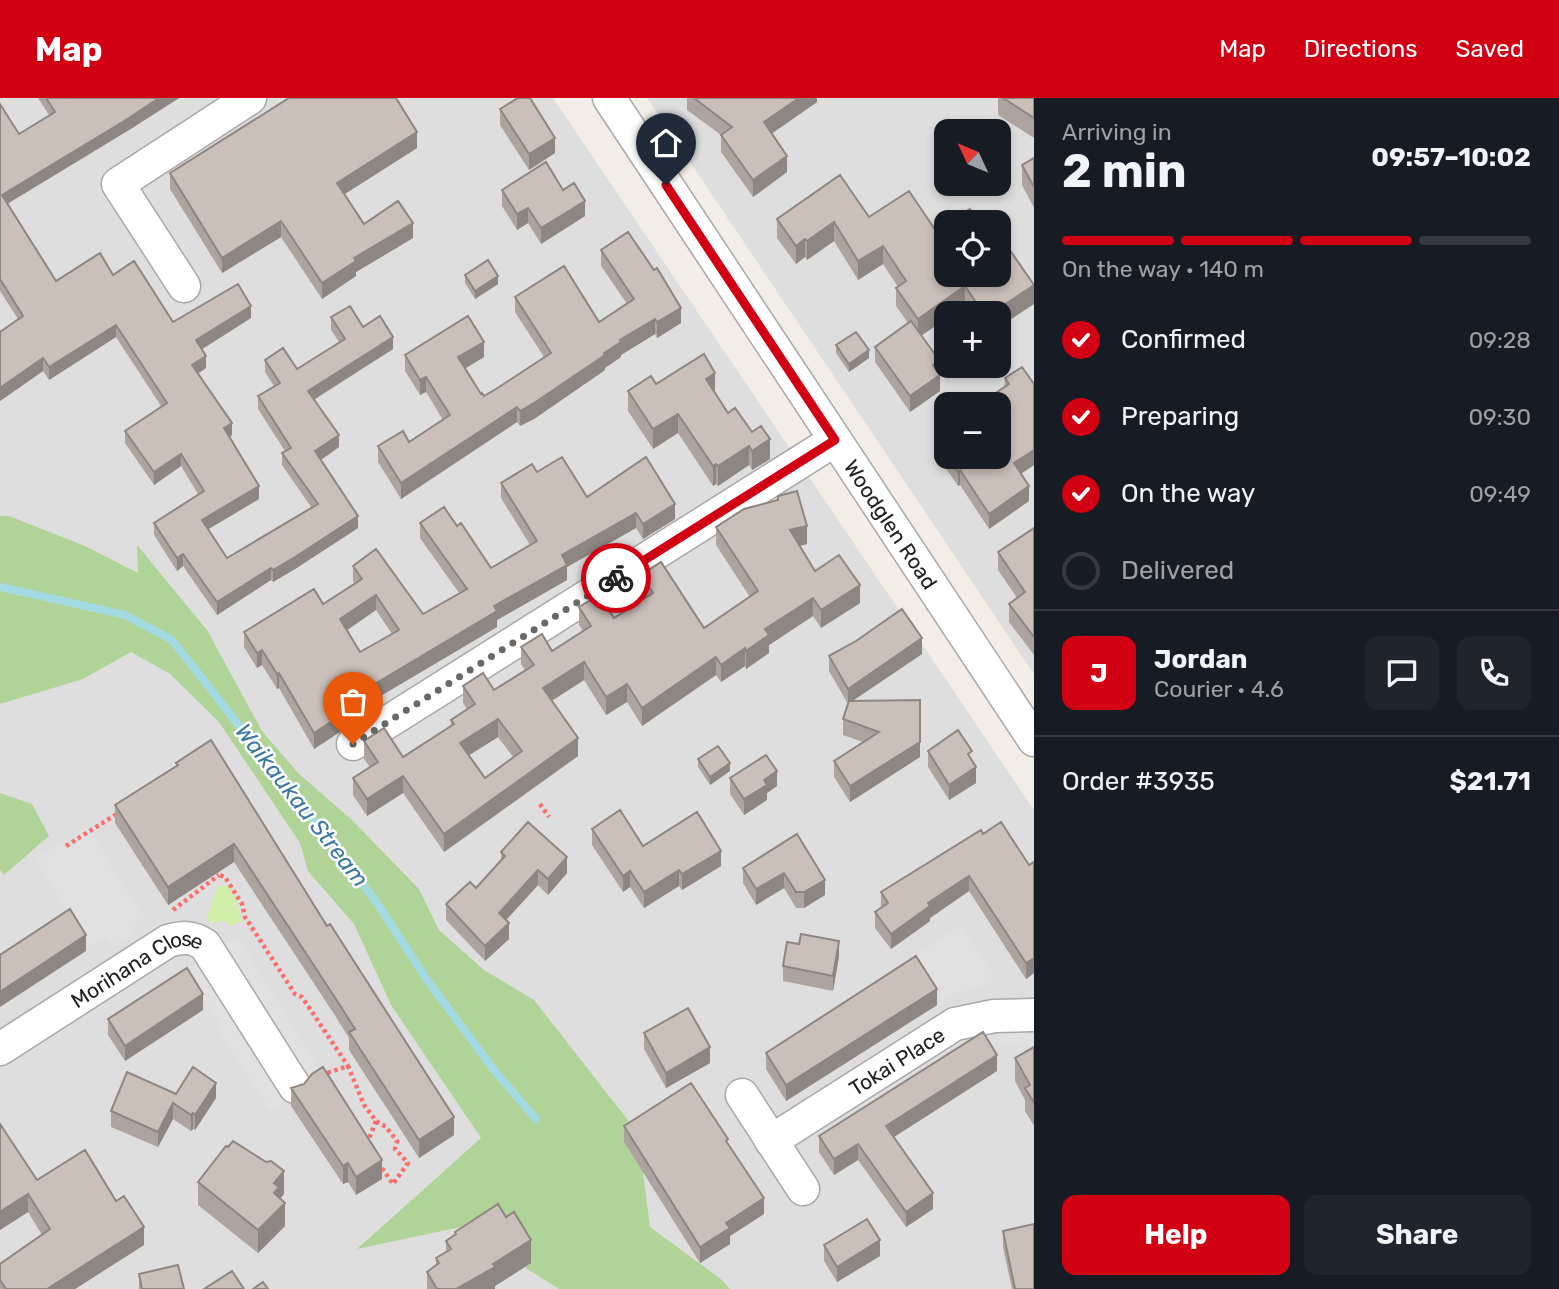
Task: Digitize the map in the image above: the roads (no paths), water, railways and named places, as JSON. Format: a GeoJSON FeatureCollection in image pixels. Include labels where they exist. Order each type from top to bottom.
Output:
{"type":"FeatureCollection","features":[{"type":"Feature","properties":{"kind":"street"},"geometry":{"type":"LineString","coordinates":[[184,285],[118,184],[250,98]]}},
{"type":"Feature","properties":{"kind":"street","name":"Woodglen Road"},"geometry":{"type":"LineString","coordinates":[[609,98],[1034,740]]}},
{"type":"Feature","properties":{"kind":"street"},"geometry":{"type":"LineString","coordinates":[[353,744],[835,440]]}},
{"type":"Feature","properties":{"kind":"street","name":"Morihana Close"},"geometry":{"type":"LineString","coordinates":[[0,1049],[168,941],[181,937],[194,938],[205,945],[295,1087]]}},
{"type":"Feature","properties":{"kind":"street","name":"Tokai Place"},"geometry":{"type":"LineString","coordinates":[[771,1141],[954,1024],[994,1016],[1034,1015]]}},
{"type":"Feature","properties":{"kind":"street"},"geometry":{"type":"LineString","coordinates":[[741,1095],[803,1189]]}},
{"type":"Feature","properties":{"kind":"waterway","name":"Waikaukau Stream"},"geometry":{"type":"LineString","coordinates":[[0,587],[125,615],[172,640],[375,900],[425,977],[493,1069],[536,1119]]}}]}
